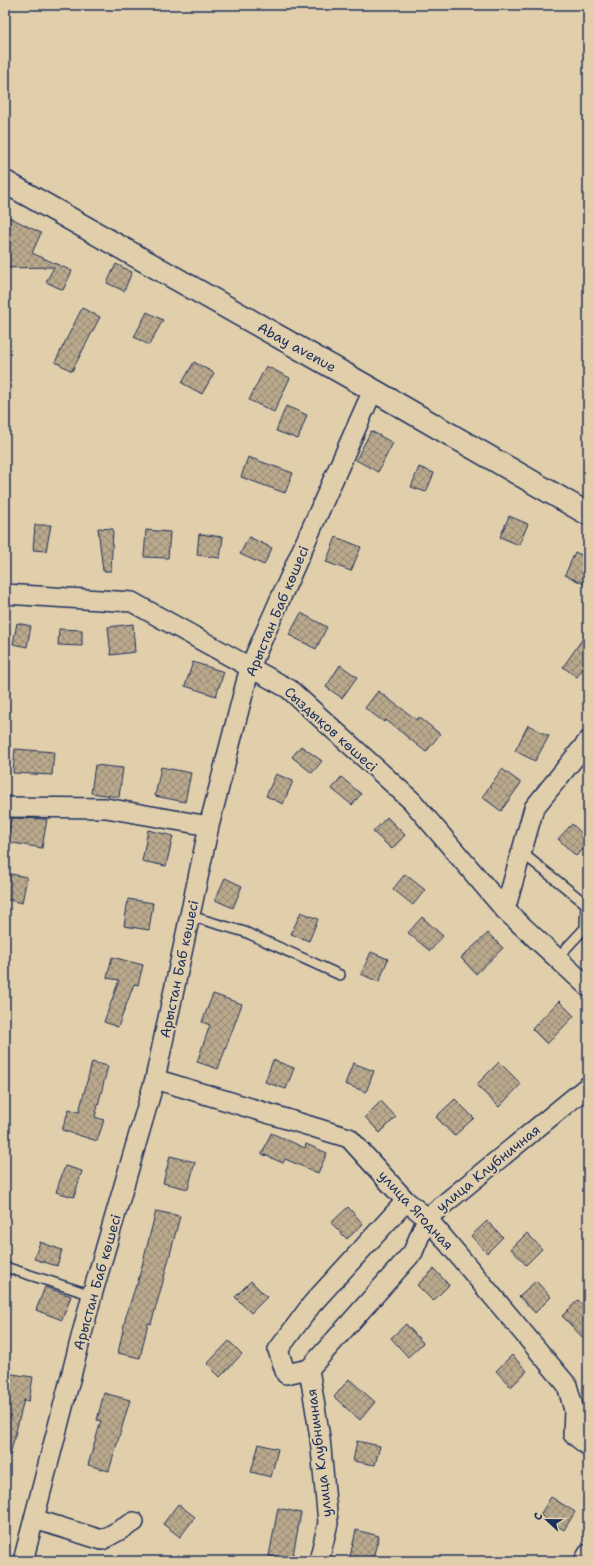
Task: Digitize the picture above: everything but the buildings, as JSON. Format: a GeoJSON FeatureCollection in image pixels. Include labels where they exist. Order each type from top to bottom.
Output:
{"type":"FeatureCollection","features":[{"type":"Feature","properties":{"kind":"street","name":"Abay avenue"},"geometry":{"type":"LineString","coordinates":[[5,182],[373,390],[588,514]]}},
{"type":"Feature","properties":{"kind":"street","name":"Арыстан Баб көшесі"},"geometry":{"type":"LineString","coordinates":[[23,1561],[92,1295],[155,1080],[209,826],[250,667],[373,390]]}},
{"type":"Feature","properties":{"kind":"street","name":"Сыздықов көшесі"},"geometry":{"type":"LineString","coordinates":[[5,594],[132,602],[289,689],[412,801],[505,910],[588,987]]}},
{"type":"Feature","properties":{"kind":"street"},"geometry":{"type":"LineString","coordinates":[[505,910],[534,808],[588,741]]}},
{"type":"Feature","properties":{"kind":"street"},"geometry":{"type":"LineString","coordinates":[[5,807],[106,808],[209,826]]}},
{"type":"Feature","properties":{"kind":"street","name":"улица Ягодная"},"geometry":{"type":"LineString","coordinates":[[155,1080],[349,1138],[406,1201],[427,1218],[567,1385],[574,1410],[573,1434],[588,1446]]}},
{"type":"Feature","properties":{"kind":"street","name":"улица Клубничная"},"geometry":{"type":"LineString","coordinates":[[406,1201],[312,1304],[278,1350],[286,1374],[309,1369],[413,1252],[427,1218],[588,1086]]}},
{"type":"Feature","properties":{"kind":"street","name":"улица Клубничная"},"geometry":{"type":"LineString","coordinates":[[309,1369],[320,1438],[328,1523],[319,1561]]}},
{"type":"Feature","properties":{"kind":"street"},"geometry":{"type":"LineString","coordinates":[[34,1519],[102,1540],[134,1522]]}},
{"type":"Feature","properties":{"kind":"street"},"geometry":{"type":"LineString","coordinates":[[584,1561],[588,1554]]}},
{"type":"Feature","properties":{"kind":"lane"},"geometry":{"type":"LineString","coordinates":[[521,852],[586,904],[585,928],[557,958]]}},
{"type":"Feature","properties":{"kind":"lane"},"geometry":{"type":"LineString","coordinates":[[190,916],[245,932],[340,975]]}},
{"type":"Feature","properties":{"kind":"lane"},"geometry":{"type":"LineString","coordinates":[[5,1267],[92,1295]]}}]}
